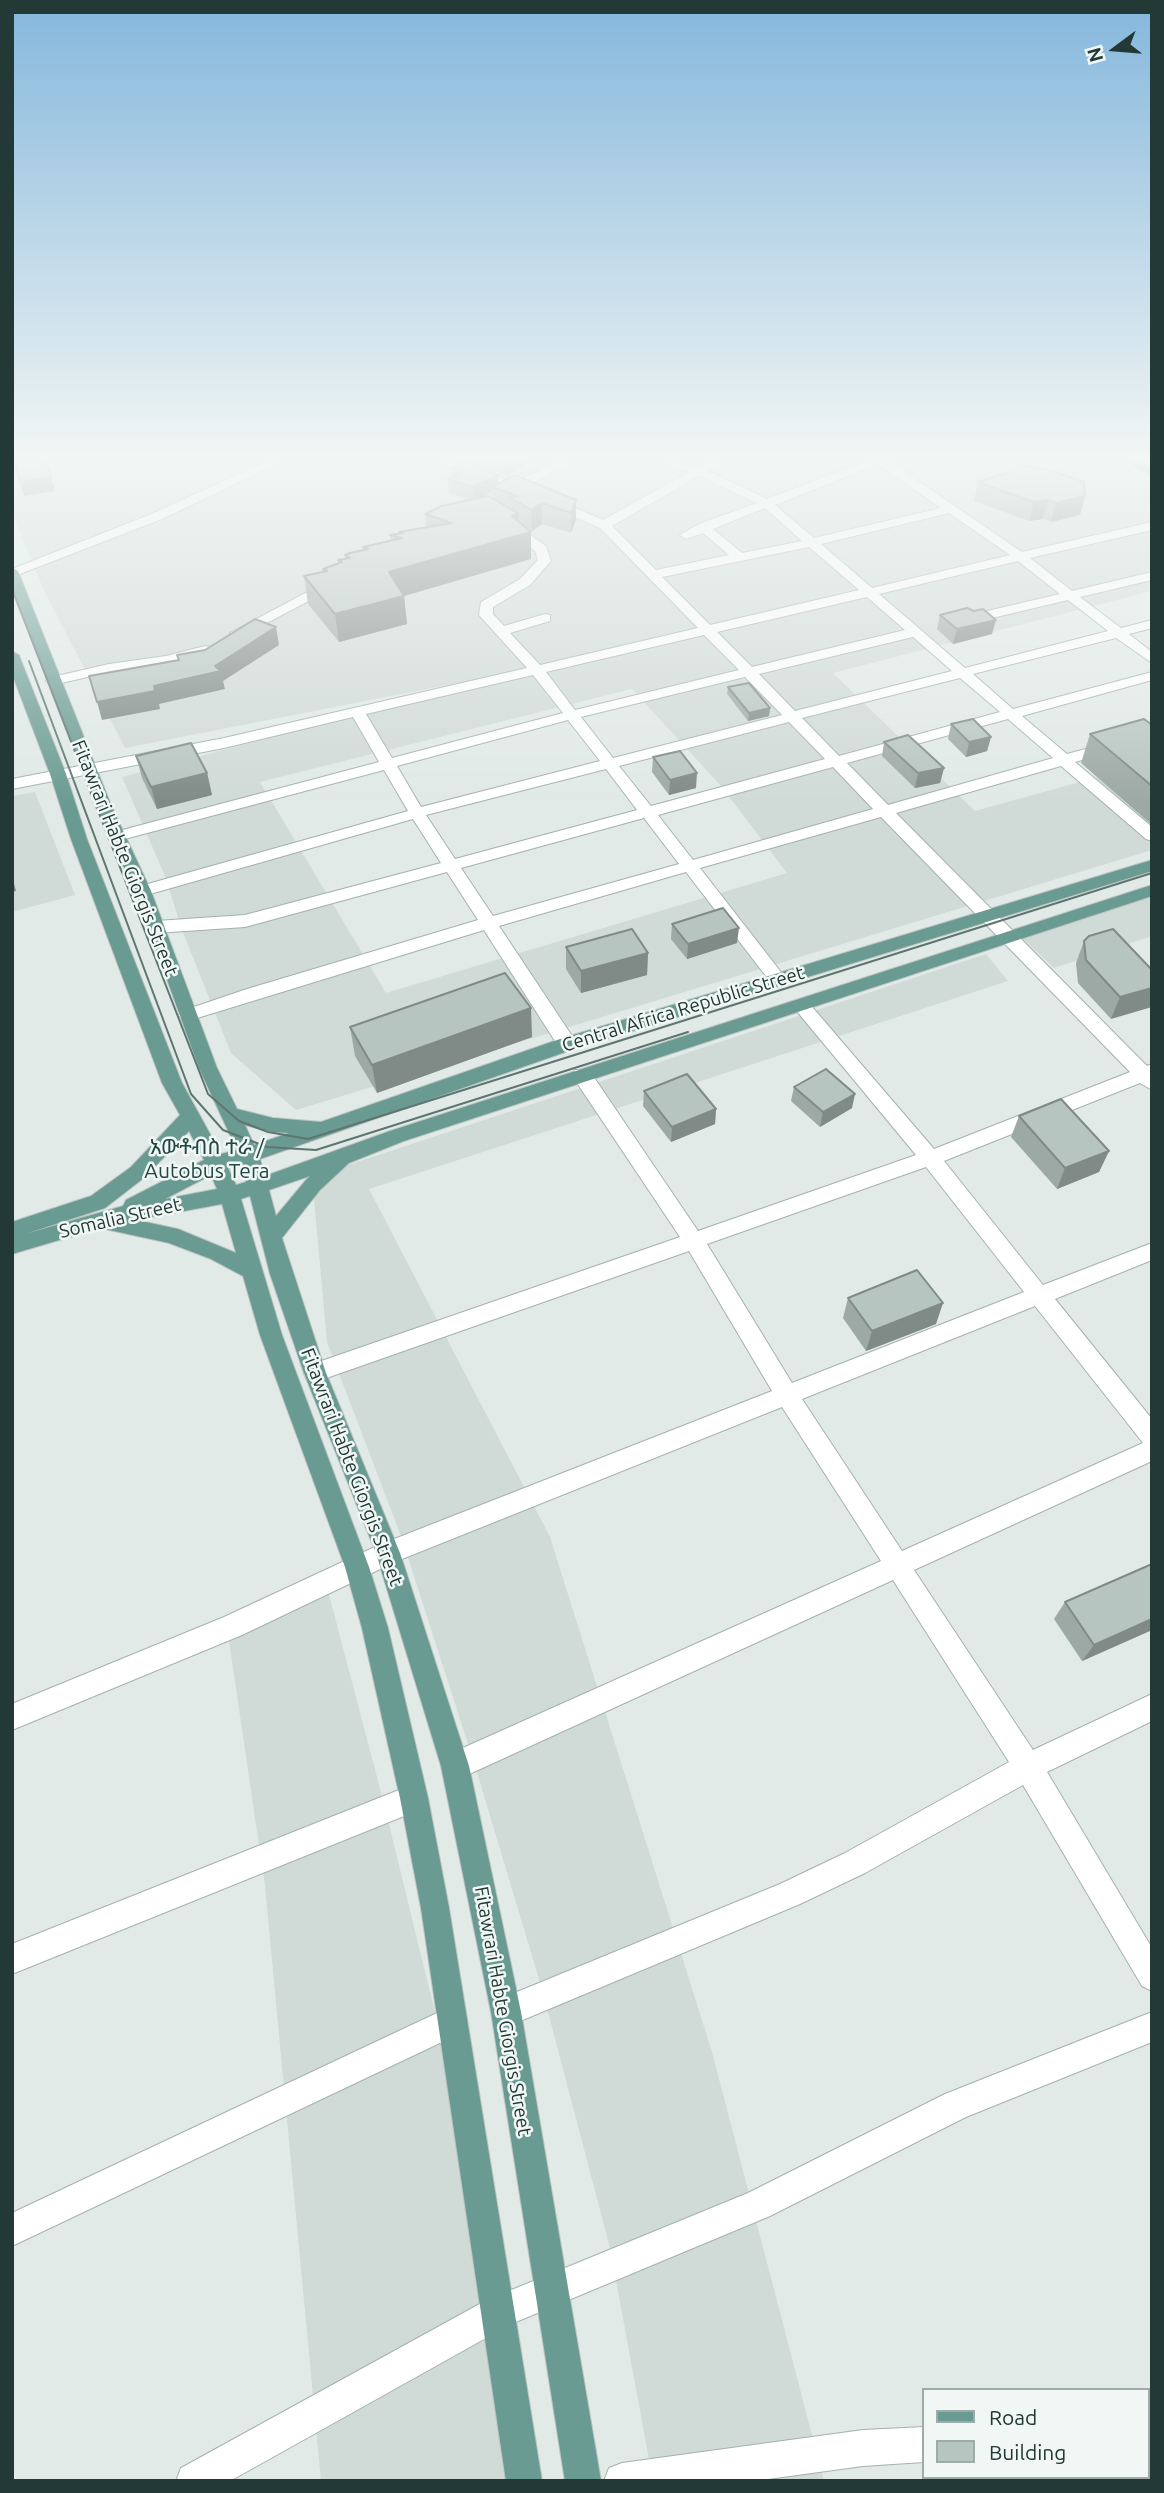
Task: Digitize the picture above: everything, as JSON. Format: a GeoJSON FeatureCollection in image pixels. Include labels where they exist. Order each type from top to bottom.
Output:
{"type":"FeatureCollection","features":[{"type":"Feature","properties":{"kind":"main road","name":"Fitawrari Habte Giorgis Street"},"geometry":{"type":"LineString","coordinates":[[13,572],[53,681],[117,836],[143,891],[208,1068],[249,1155],[281,1274],[315,1373],[388,1553],[455,1766],[506,2012],[583,2481]]}},
{"type":"Feature","properties":{"kind":"main road"},"geometry":{"type":"LineString","coordinates":[[13,656],[172,1083],[216,1163],[230,1195],[284,1373],[357,1567],[375,1628],[414,1798],[453,2021],[524,2481]]}},
{"type":"Feature","properties":{"kind":"main road","name":"Central Africa Republic Street"},"geometry":{"type":"LineString","coordinates":[[105,1218],[216,1163],[249,1155],[567,1044],[1152,865]]}},
{"type":"Feature","properties":{"kind":"main road","name":"Central Africa Republic Street"},"geometry":{"type":"LineString","coordinates":[[230,1195],[344,1157],[397,1136],[1152,890]]}},
{"type":"Feature","properties":{"kind":"main road"},"geometry":{"type":"LineString","coordinates":[[230,1114],[273,1125],[324,1128]]}},
{"type":"Feature","properties":{"kind":"main road"},"geometry":{"type":"LineString","coordinates":[[12,1230],[98,1202],[138,1172],[177,1134],[191,1116]]}},
{"type":"Feature","properties":{"kind":"main road"},"geometry":{"type":"LineString","coordinates":[[272,1235],[313,1185],[344,1157]]}},
{"type":"Feature","properties":{"kind":"main road","name":"Somalia Street"},"geometry":{"type":"LineString","coordinates":[[12,1246],[105,1218],[230,1195]]}},
{"type":"Feature","properties":{"kind":"main road"},"geometry":{"type":"LineString","coordinates":[[105,1218],[171,1235],[218,1253],[253,1271]]}},
{"type":"Feature","properties":{"kind":"street"},"geometry":{"type":"LineString","coordinates":[[536,570],[525,582],[486,606],[486,615],[536,669],[607,764],[778,980]]}},
{"type":"Feature","properties":{"kind":"street"},"geometry":{"type":"LineString","coordinates":[[315,1373],[930,1158],[1149,1076],[1008,938],[648,570]]}},
{"type":"Feature","properties":{"kind":"street"},"geometry":{"type":"LineString","coordinates":[[652,575],[676,570]]}},
{"type":"Feature","properties":{"kind":"street"},"geometry":{"type":"LineString","coordinates":[[846,570],[962,674],[1152,836]]}},
{"type":"Feature","properties":{"kind":"street"},"geometry":{"type":"LineString","coordinates":[[12,784],[225,743],[962,570]]}},
{"type":"Feature","properties":{"kind":"street"},"geometry":{"type":"LineString","coordinates":[[1038,570],[1152,659]]}},
{"type":"Feature","properties":{"kind":"street"},"geometry":{"type":"LineString","coordinates":[[53,681],[109,668],[177,658],[220,642],[347,576]]}},
{"type":"Feature","properties":{"kind":"street"},"geometry":{"type":"LineString","coordinates":[[971,620],[1152,576]]}},
{"type":"Feature","properties":{"kind":"street"},"geometry":{"type":"LineString","coordinates":[[501,631],[545,618]]}},
{"type":"Feature","properties":{"kind":"street"},"geometry":{"type":"LineString","coordinates":[[143,891],[417,813],[1152,624]]}},
{"type":"Feature","properties":{"kind":"street"},"geometry":{"type":"LineString","coordinates":[[117,836],[572,715],[916,632]]}},
{"type":"Feature","properties":{"kind":"street"},"geometry":{"type":"LineString","coordinates":[[156,927],[245,921],[1152,676]]}},
{"type":"Feature","properties":{"kind":"street"},"geometry":{"type":"LineString","coordinates":[[357,712],[417,813],[567,1044]]}},
{"type":"Feature","properties":{"kind":"street"},"geometry":{"type":"LineString","coordinates":[[188,1015],[488,923],[1152,735]]}},
{"type":"Feature","properties":{"kind":"street"},"geometry":{"type":"LineString","coordinates":[[801,1005],[930,1158],[1152,1437]]}},
{"type":"Feature","properties":{"kind":"street"},"geometry":{"type":"LineString","coordinates":[[582,1075],[694,1241],[788,1395],[1028,1767],[1152,1976]]}},
{"type":"Feature","properties":{"kind":"street"},"geometry":{"type":"LineString","coordinates":[[12,1717],[233,1626],[388,1553],[1152,1251]]}},
{"type":"Feature","properties":{"kind":"street"},"geometry":{"type":"LineString","coordinates":[[455,1766],[1152,1450]]}},
{"type":"Feature","properties":{"kind":"street"},"geometry":{"type":"LineString","coordinates":[[506,2012],[790,1894],[855,1863],[1028,1767],[1152,1707]]}},
{"type":"Feature","properties":{"kind":"street"},"geometry":{"type":"LineString","coordinates":[[12,1959],[414,1798]]}},
{"type":"Feature","properties":{"kind":"street"},"geometry":{"type":"LineString","coordinates":[[12,2230],[453,2021]]}},
{"type":"Feature","properties":{"kind":"street"},"geometry":{"type":"LineString","coordinates":[[194,2481],[499,2312],[759,2205],[956,2105],[1152,2026]]}},
{"type":"Feature","properties":{"kind":"street"},"geometry":{"type":"LineString","coordinates":[[622,2481],[863,2448],[922,2444]]}},
{"type":"Feature","properties":{"kind":"shaded area"},"geometry":{"type":"Polygon","coordinates":[[[36,570],[1152,570],[1152,591],[833,673],[975,811],[1152,762],[1152,850],[296,1110],[231,1053],[182,930],[165,876],[122,777],[519,671],[125,748],[36,570]],[[632,689],[260,782],[386,993],[787,873],[721,786],[632,689]]]}},
{"type":"Feature","properties":{"kind":"shaded area"},"geometry":{"type":"Polygon","coordinates":[[[35,792],[75,895],[12,912],[12,796],[35,792]]]}},
{"type":"Feature","properties":{"kind":"shaded area"},"geometry":{"type":"Polygon","coordinates":[[[1152,896],[1152,936],[1054,968],[1022,938],[1152,896]]]}},
{"type":"Feature","properties":{"kind":"shaded area"},"geometry":{"type":"Polygon","coordinates":[[[986,954],[1008,981],[369,1189],[550,1537],[712,2052],[824,2481],[653,2481],[610,2248],[542,1989],[472,1756],[401,1536],[327,1342],[312,1177],[986,954]]]}},
{"type":"Feature","properties":{"kind":"shaded area"},"geometry":{"type":"Polygon","coordinates":[[[327,1587],[442,2041],[507,2481],[321,2481],[265,1886],[227,1627],[327,1587]]]}},
{"type":"Feature","properties":{"kind":"building"},"geometry":{"type":"Polygon","coordinates":[[[395,570],[389,572],[404,596],[335,614],[304,576],[327,571],[395,570]]]}},
{"type":"Feature","properties":{"kind":"building"},"geometry":{"type":"Polygon","coordinates":[[[967,608],[974,611],[983,609],[996,620],[957,629],[940,615],[967,608]]]}},
{"type":"Feature","properties":{"kind":"building"},"geometry":{"type":"Polygon","coordinates":[[[255,619],[276,627],[215,666],[221,671],[154,686],[155,691],[97,702],[89,676],[179,660],[177,655],[205,650],[255,619]]]}},
{"type":"Feature","properties":{"kind":"building"},"geometry":{"type":"Polygon","coordinates":[[[749,683],[770,708],[749,713],[728,687],[749,683]]]}},
{"type":"Feature","properties":{"kind":"building"},"geometry":{"type":"Polygon","coordinates":[[[973,719],[991,737],[969,742],[951,724],[973,719]]]}},
{"type":"Feature","properties":{"kind":"building"},"geometry":{"type":"Polygon","coordinates":[[[1144,719],[1152,725],[1152,786],[1090,734],[1144,719]]]}},
{"type":"Feature","properties":{"kind":"building"},"geometry":{"type":"Polygon","coordinates":[[[908,735],[944,768],[918,773],[884,742],[908,735]]]}},
{"type":"Feature","properties":{"kind":"building"},"geometry":{"type":"Polygon","coordinates":[[[191,743],[207,773],[151,787],[136,756],[191,743]]]}},
{"type":"Feature","properties":{"kind":"building"},"geometry":{"type":"Polygon","coordinates":[[[680,751],[697,773],[670,780],[653,757],[680,751]]]}},
{"type":"Feature","properties":{"kind":"building"},"geometry":{"type":"Polygon","coordinates":[[[723,908],[739,928],[688,944],[672,924],[723,908]]]}},
{"type":"Feature","properties":{"kind":"building"},"geometry":{"type":"Polygon","coordinates":[[[632,929],[648,953],[581,971],[566,947],[632,929]]]}},
{"type":"Feature","properties":{"kind":"building"},"geometry":{"type":"Polygon","coordinates":[[[1113,929],[1152,970],[1152,988],[1120,997],[1086,960],[1084,941],[1089,936],[1113,929]]]}},
{"type":"Feature","properties":{"kind":"building"},"geometry":{"type":"Polygon","coordinates":[[[505,973],[531,1008],[372,1065],[350,1027],[505,973]]]}},
{"type":"Feature","properties":{"kind":"building"},"geometry":{"type":"Polygon","coordinates":[[[826,1069],[855,1094],[823,1112],[794,1087],[826,1069]]]}},
{"type":"Feature","properties":{"kind":"building"},"geometry":{"type":"Polygon","coordinates":[[[687,1074],[716,1109],[672,1127],[644,1091],[687,1074]]]}},
{"type":"Feature","properties":{"kind":"building"},"geometry":{"type":"Polygon","coordinates":[[[1061,1099],[1109,1151],[1065,1168],[1019,1116],[1061,1099]]]}},
{"type":"Feature","properties":{"kind":"building"},"geometry":{"type":"Polygon","coordinates":[[[917,1270],[943,1303],[872,1331],[848,1298],[917,1270]]]}},
{"type":"Feature","properties":{"kind":"building"},"geometry":{"type":"Polygon","coordinates":[[[1152,1564],[1152,1619],[1094,1645],[1065,1602],[1152,1564]]]}},
{"type":"Feature","properties":{"kind":"tram line"},"geometry":{"type":"LineString","coordinates":[[12,589],[208,1094],[239,1121],[268,1132],[308,1139],[1152,873]]}},
{"type":"Feature","properties":{"kind":"tram line"},"geometry":{"type":"LineString","coordinates":[[29,661],[191,1094],[223,1130],[267,1147],[316,1150],[688,1032]]}},
{"type":"Feature","properties":{"kind":"district","name":"አውቶብስ ተራ / Autobus Tera"},"geometry":{"type":"Point","coordinates":[207,1159]}}]}
